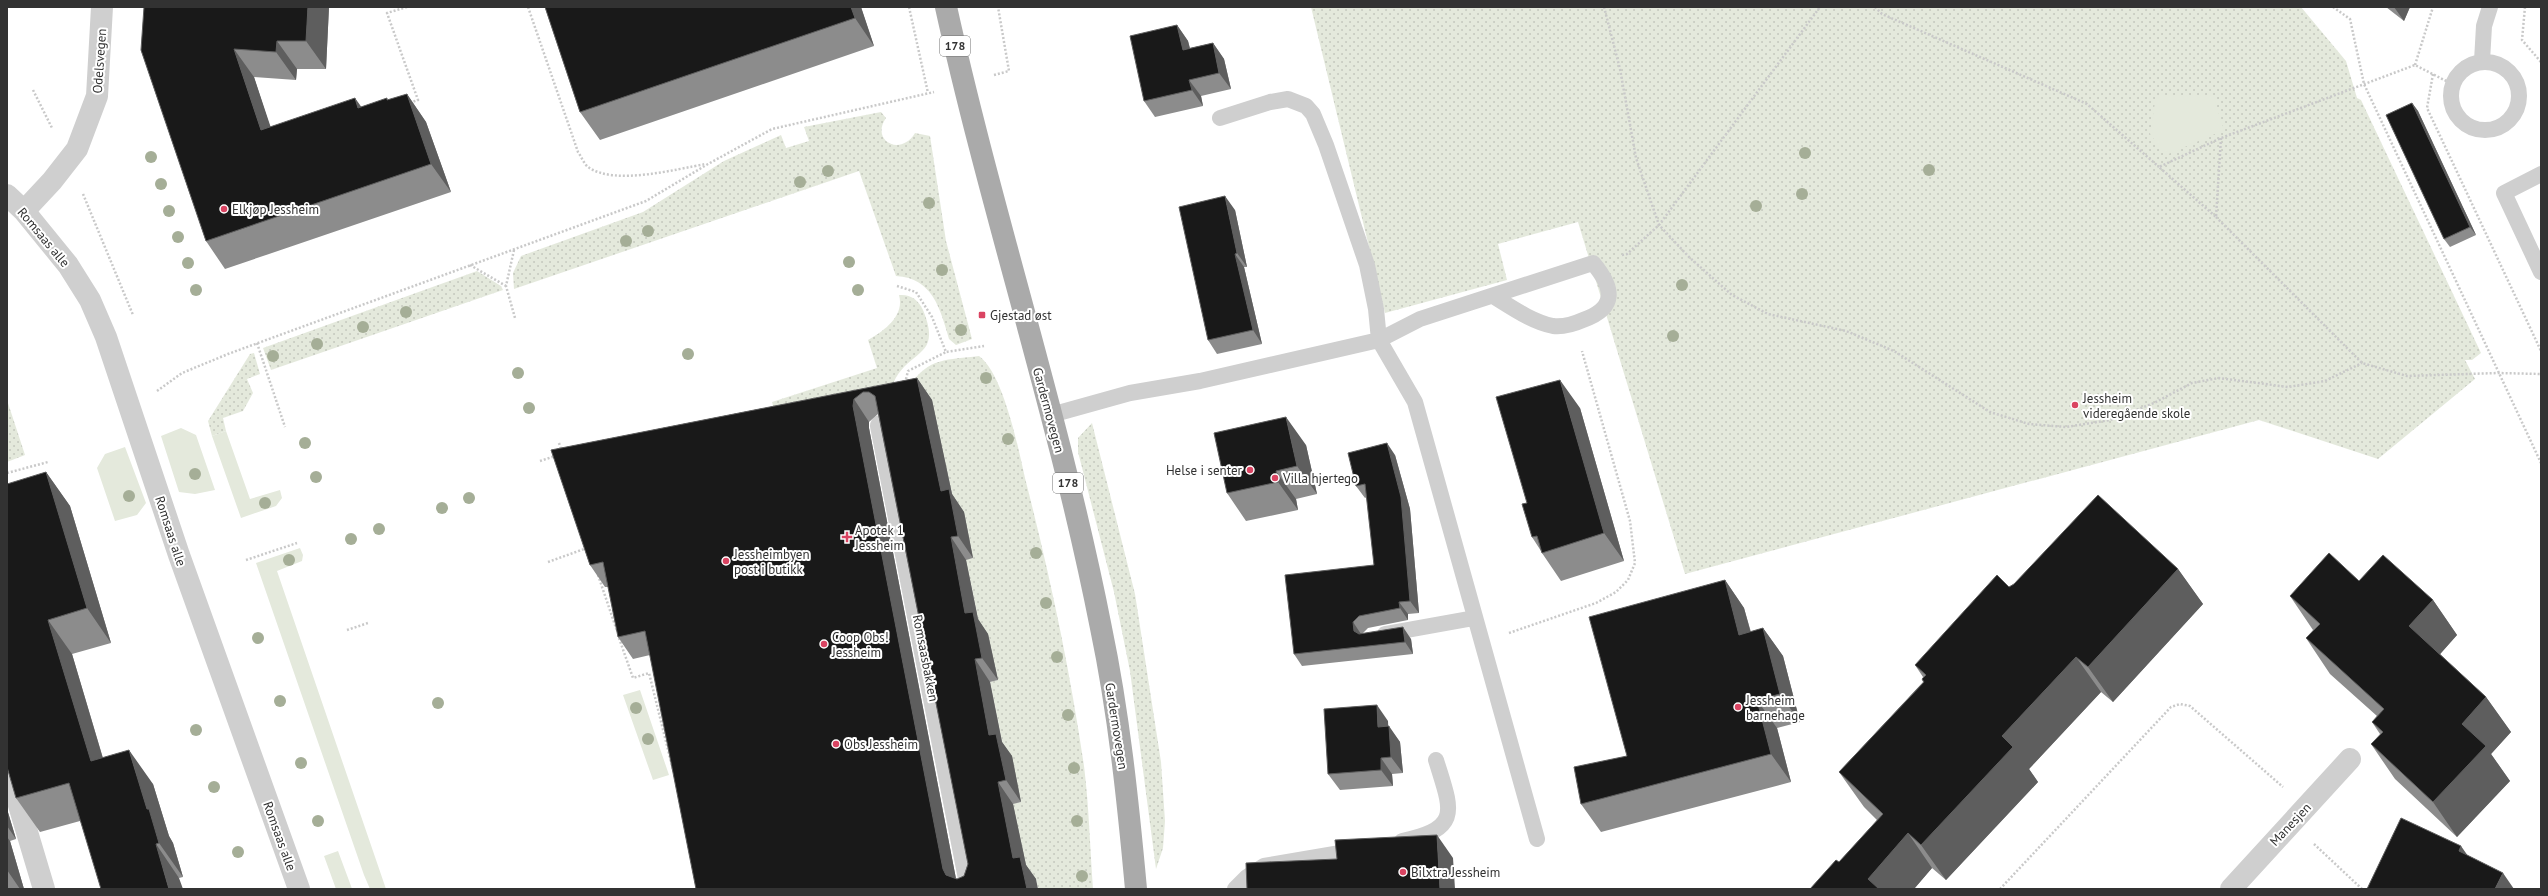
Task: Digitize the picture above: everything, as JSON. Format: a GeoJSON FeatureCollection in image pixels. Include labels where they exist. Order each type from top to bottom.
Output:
{"type":"FeatureCollection","features":[{"type":"Feature","properties":{"kind":"main road","name":"Gardermovegen"},"geometry":{"type":"LineString","coordinates":[[946,7],[1081,533],[1102,629],[1120,738],[1136,889]]}},
{"type":"Feature","properties":{"kind":"street","name":"Odelsvegen"},"geometry":{"type":"LineString","coordinates":[[24,211],[77,149],[97,96],[102,7]]}},
{"type":"Feature","properties":{"kind":"street","name":"Romsaas alle"},"geometry":{"type":"LineString","coordinates":[[7,195],[24,211],[68,265],[90,300],[134,414],[179,555],[299,889]]}},
{"type":"Feature","properties":{"kind":"street","name":"Romsaasbakken"},"geometry":{"type":"LineString","coordinates":[[881,426],[971,889]]}},
{"type":"Feature","properties":{"kind":"street","name":"Manesjen"},"geometry":{"type":"LineString","coordinates":[[2231,889],[2350,759]]}},
{"type":"Feature","properties":{"kind":"street"},"geometry":{"type":"LineString","coordinates":[[7,765],[44,889]]}},
{"type":"Feature","properties":{"kind":"lane"},"geometry":{"type":"LineString","coordinates":[[2482,61],[2484,26],[2490,7]]}},
{"type":"Feature","properties":{"kind":"lane"},"geometry":{"type":"LineString","coordinates":[[2482,61],[2502,65],[2516,79],[2520,98],[2514,117],[2498,129],[2478,131],[2461,121],[2451,104],[2452,84],[2464,69],[2482,61]]}},
{"type":"Feature","properties":{"kind":"lane"},"geometry":{"type":"LineString","coordinates":[[1220,118],[1270,102],[1288,99],[1306,106],[1313,114],[1329,152],[1367,266],[1376,309],[1379,340],[1415,402],[1474,618],[1538,839]]}},
{"type":"Feature","properties":{"kind":"lane"},"geometry":{"type":"LineString","coordinates":[[2541,174],[2504,193],[2541,272]]}},
{"type":"Feature","properties":{"kind":"lane"},"geometry":{"type":"LineString","coordinates":[[1051,415],[1130,393],[1200,381],[1379,340],[1420,319],[1593,263],[1607,284],[1609,295],[1606,307],[1598,315],[1574,324],[1554,326],[1537,321],[1492,296]]}},
{"type":"Feature","properties":{"kind":"lane"},"geometry":{"type":"LineString","coordinates":[[1370,636],[1474,618]]}},
{"type":"Feature","properties":{"kind":"lane"},"geometry":{"type":"LineString","coordinates":[[1235,889],[1247,877],[1264,866],[1380,846],[1432,833],[1443,826],[1448,818],[1445,791],[1436,760]]}},
{"type":"Feature","properties":{"kind":"path"},"geometry":{"type":"LineString","coordinates":[[404,104],[418,100],[387,13],[407,7]]}},
{"type":"Feature","properties":{"kind":"path"},"geometry":{"type":"LineString","coordinates":[[528,7],[578,152],[588,166],[604,173],[627,176],[708,164]]}},
{"type":"Feature","properties":{"kind":"path"},"geometry":{"type":"LineString","coordinates":[[134,414],[158,390],[182,373],[257,343],[646,201],[708,164],[772,129],[928,93],[909,7]]}},
{"type":"Feature","properties":{"kind":"path"},"geometry":{"type":"LineString","coordinates":[[998,7],[1009,71]]}},
{"type":"Feature","properties":{"kind":"path"},"geometry":{"type":"LineString","coordinates":[[1604,7],[1620,69],[1636,158],[1660,225],[1689,258],[1732,296],[1768,314],[1846,332],[1894,351],[1990,412],[2029,424],[2066,427],[2110,420],[2154,403],[2192,383],[2219,378],[2288,387],[2325,381],[2362,362]]}},
{"type":"Feature","properties":{"kind":"path"},"geometry":{"type":"LineString","coordinates":[[1593,263],[1626,254],[1660,225],[1820,7]]}},
{"type":"Feature","properties":{"kind":"path"},"geometry":{"type":"LineString","coordinates":[[1876,7],[1882,14],[2087,104],[2216,217],[2362,362],[2407,376],[2498,373],[2541,374]]}},
{"type":"Feature","properties":{"kind":"path"},"geometry":{"type":"LineString","coordinates":[[2333,7],[2350,19],[2364,84],[2498,373],[2541,462]]}},
{"type":"Feature","properties":{"kind":"path"},"geometry":{"type":"LineString","coordinates":[[2416,65],[2433,7]]}},
{"type":"Feature","properties":{"kind":"path"},"geometry":{"type":"LineString","coordinates":[[2525,7],[2522,40],[2541,62]]}},
{"type":"Feature","properties":{"kind":"path"},"geometry":{"type":"LineString","coordinates":[[2159,167],[2222,138],[2416,65],[2452,84]]}},
{"type":"Feature","properties":{"kind":"path"},"geometry":{"type":"LineString","coordinates":[[2433,74],[2427,108],[2541,351]]}},
{"type":"Feature","properties":{"kind":"path"},"geometry":{"type":"LineString","coordinates":[[33,90],[68,160],[136,322]]}},
{"type":"Feature","properties":{"kind":"path"},"geometry":{"type":"LineString","coordinates":[[2216,217],[2222,138]]}},
{"type":"Feature","properties":{"kind":"path"},"geometry":{"type":"LineString","coordinates":[[514,250],[506,286],[515,318]]}},
{"type":"Feature","properties":{"kind":"path"},"geometry":{"type":"LineString","coordinates":[[470,265],[506,286]]}},
{"type":"Feature","properties":{"kind":"path"},"geometry":{"type":"LineString","coordinates":[[897,286],[916,292],[932,317],[946,352]]}},
{"type":"Feature","properties":{"kind":"path"},"geometry":{"type":"LineString","coordinates":[[1482,643],[1596,603],[1616,592],[1628,580],[1635,563],[1630,521],[1574,324]]}},
{"type":"Feature","properties":{"kind":"path"},"geometry":{"type":"LineString","coordinates":[[257,343],[285,427]]}},
{"type":"Feature","properties":{"kind":"path"},"geometry":{"type":"LineString","coordinates":[[904,386],[908,371],[946,352],[984,346]]}},
{"type":"Feature","properties":{"kind":"path"},"geometry":{"type":"LineString","coordinates":[[155,383],[158,390]]}},
{"type":"Feature","properties":{"kind":"path"},"geometry":{"type":"LineString","coordinates":[[540,461],[562,453],[559,443]]}},
{"type":"Feature","properties":{"kind":"path"},"geometry":{"type":"LineString","coordinates":[[7,473],[48,462]]}},
{"type":"Feature","properties":{"kind":"path"},"geometry":{"type":"LineString","coordinates":[[585,540],[590,547],[590,554]]}},
{"type":"Feature","properties":{"kind":"path"},"geometry":{"type":"LineString","coordinates":[[246,560],[297,543]]}},
{"type":"Feature","properties":{"kind":"path"},"geometry":{"type":"LineString","coordinates":[[548,562],[590,547]]}},
{"type":"Feature","properties":{"kind":"path"},"geometry":{"type":"LineString","coordinates":[[596,569],[633,678],[649,673],[674,778]]}},
{"type":"Feature","properties":{"kind":"path"},"geometry":{"type":"LineString","coordinates":[[347,630],[368,623]]}},
{"type":"Feature","properties":{"kind":"path"},"geometry":{"type":"LineString","coordinates":[[2000,889],[2171,707],[2180,704],[2190,706],[2306,807]]}},
{"type":"Feature","properties":{"kind":"path"},"geometry":{"type":"LineString","coordinates":[[2291,823],[2362,889]]}},
{"type":"Feature","properties":{"kind":"shaded area","name":"Jessheim videregående skole"},"geometry":{"type":"Polygon","coordinates":[[[1311,7],[2301,7],[2346,61],[2357,98],[2361,100],[2481,353],[2472,360],[2465,360],[2475,379],[2378,459],[2259,420],[1685,574],[1578,222],[1498,244],[1507,280],[1385,313],[1311,7]]]}},
{"type":"Feature","properties":{"kind":"shaded area"},"geometry":{"type":"Polygon","coordinates":[[[2213,95],[2224,130],[2166,155],[2150,134],[2156,96],[2213,95]]]}},
{"type":"Feature","properties":{"kind":"shaded area"},"geometry":{"type":"Polygon","coordinates":[[[881,112],[886,118],[882,126],[882,133],[884,139],[889,143],[895,145],[902,144],[909,140],[915,133],[930,136],[946,241],[972,339],[956,345],[949,339],[938,306],[927,289],[919,282],[909,278],[896,276],[859,171],[514,289],[513,273],[521,256],[643,212],[724,161],[781,135],[786,148],[809,141],[804,127],[881,112]]]}},
{"type":"Feature","properties":{"kind":"shaded area"},"geometry":{"type":"Polygon","coordinates":[[[477,271],[501,286],[503,290],[271,370],[263,348],[477,271]]]}},
{"type":"Feature","properties":{"kind":"shaded area"},"geometry":{"type":"Polygon","coordinates":[[[899,295],[910,296],[919,303],[928,326],[929,338],[926,346],[897,376],[891,389],[780,432],[772,402],[877,368],[868,340],[892,322],[899,310],[899,295]]]}},
{"type":"Feature","properties":{"kind":"shaded area"},"geometry":{"type":"Polygon","coordinates":[[[254,353],[260,374],[247,379],[253,393],[243,411],[223,418],[226,431],[212,436],[208,421],[250,354],[254,353]]]}},
{"type":"Feature","properties":{"kind":"shaded area"},"geometry":{"type":"Polygon","coordinates":[[[979,356],[988,365],[996,379],[1009,414],[1051,588],[1066,659],[1084,766],[1093,889],[1038,889],[1036,879],[1029,880],[1011,804],[1021,802],[1005,757],[990,682],[997,680],[981,635],[971,584],[963,560],[973,558],[910,386],[924,370],[932,365],[948,360],[979,356]]]}},
{"type":"Feature","properties":{"kind":"shaded area"},"geometry":{"type":"Polygon","coordinates":[[[7,400],[25,455],[7,462],[7,400]]]}},
{"type":"Feature","properties":{"kind":"shaded area"},"geometry":{"type":"Polygon","coordinates":[[[1092,423],[1135,594],[1161,762],[1165,821],[1163,848],[1156,869],[1130,671],[1114,592],[1078,452],[1078,438],[1092,423]]]}},
{"type":"Feature","properties":{"kind":"shaded area"},"geometry":{"type":"Polygon","coordinates":[[[181,428],[196,435],[215,490],[195,494],[179,492],[161,436],[181,428]]]}},
{"type":"Feature","properties":{"kind":"shaded area"},"geometry":{"type":"Polygon","coordinates":[[[226,431],[250,499],[280,490],[282,498],[276,506],[241,518],[212,436],[226,431]]]}},
{"type":"Feature","properties":{"kind":"shaded area"},"geometry":{"type":"Polygon","coordinates":[[[125,447],[146,503],[137,515],[115,521],[97,468],[105,454],[125,447]]]}},
{"type":"Feature","properties":{"kind":"shaded area"},"geometry":{"type":"Polygon","coordinates":[[[300,548],[303,555],[302,561],[277,571],[386,889],[370,889],[364,875],[256,563],[300,548]]]}},
{"type":"Feature","properties":{"kind":"shaded area"},"geometry":{"type":"Polygon","coordinates":[[[640,690],[669,775],[653,780],[623,695],[640,690]]]}},
{"type":"Feature","properties":{"kind":"shaded area"},"geometry":{"type":"Polygon","coordinates":[[[338,851],[352,889],[336,889],[324,856],[338,851]]]}},
{"type":"Feature","properties":{"kind":"building"},"geometry":{"type":"Polygon","coordinates":[[[144,7],[308,7],[306,41],[277,41],[276,52],[234,49],[261,130],[355,98],[358,108],[387,98],[387,100],[407,94],[431,164],[206,241],[141,50],[144,7]]]}},
{"type":"Feature","properties":{"kind":"building"},"geometry":{"type":"Polygon","coordinates":[[[545,7],[851,7],[855,18],[580,112],[545,7]]]}},
{"type":"Feature","properties":{"kind":"building"},"geometry":{"type":"Polygon","coordinates":[[[1177,25],[1183,50],[1213,43],[1219,73],[1189,80],[1192,90],[1144,101],[1130,36],[1177,25]]]}},
{"type":"Feature","properties":{"kind":"building"},"geometry":{"type":"Polygon","coordinates":[[[2412,103],[2470,227],[2444,239],[2386,115],[2412,103]]]}},
{"type":"Feature","properties":{"kind":"building"},"geometry":{"type":"Polygon","coordinates":[[[1225,196],[1237,253],[1235,254],[1253,330],[1208,340],[1179,207],[1225,196]]]}},
{"type":"Feature","properties":{"kind":"building","name":"Coop Obs! Jessheim"},"geometry":{"type":"Polygon","coordinates":[[[917,378],[941,491],[949,489],[958,536],[951,537],[965,613],[973,612],[982,658],[975,659],[989,735],[996,734],[1006,780],[998,782],[1013,858],[1020,857],[1027,889],[696,889],[645,631],[618,637],[603,562],[590,565],[551,450],[917,378]],[[863,392],[854,399],[853,406],[943,869],[946,875],[957,879],[964,876],[968,864],[875,396],[869,392],[863,392]]]}},
{"type":"Feature","properties":{"kind":"building"},"geometry":{"type":"Polygon","coordinates":[[[1560,380],[1604,533],[1542,553],[1537,536],[1532,537],[1522,504],[1527,503],[1496,397],[1560,380]]]}},
{"type":"Feature","properties":{"kind":"building"},"geometry":{"type":"Polygon","coordinates":[[[1286,417],[1297,466],[1276,471],[1278,482],[1227,493],[1214,433],[1286,417]]]}},
{"type":"Feature","properties":{"kind":"building"},"geometry":{"type":"Polygon","coordinates":[[[1387,443],[1401,497],[1410,601],[1399,602],[1400,608],[1359,616],[1353,622],[1354,631],[1359,634],[1403,627],[1405,642],[1294,654],[1285,575],[1374,565],[1365,484],[1356,486],[1348,453],[1387,443]]]}},
{"type":"Feature","properties":{"kind":"building"},"geometry":{"type":"Polygon","coordinates":[[[46,472],[87,608],[48,620],[91,761],[129,750],[159,843],[156,844],[169,889],[101,889],[69,783],[16,798],[7,767],[7,484],[46,472]]]}},
{"type":"Feature","properties":{"kind":"building"},"geometry":{"type":"Polygon","coordinates":[[[2098,495],[2178,569],[2088,667],[2076,657],[2002,736],[2013,747],[1921,845],[1908,833],[1868,879],[1879,889],[1810,889],[1836,860],[1839,862],[1883,814],[1839,772],[1924,682],[1922,679],[1926,675],[1915,665],[1997,575],[2009,587],[2014,584],[2098,495]]]}},
{"type":"Feature","properties":{"kind":"building"},"geometry":{"type":"Polygon","coordinates":[[[2329,553],[2359,581],[2383,555],[2433,600],[2409,626],[2486,697],[2462,724],[2486,746],[2433,802],[2371,744],[2383,732],[2372,722],[2384,709],[2306,638],[2320,624],[2290,596],[2329,553]]]}},
{"type":"Feature","properties":{"kind":"building"},"geometry":{"type":"Polygon","coordinates":[[[1725,580],[1739,635],[1763,628],[1780,694],[1757,700],[1771,754],[1581,804],[1574,767],[1627,756],[1589,617],[1725,580]]]}},
{"type":"Feature","properties":{"kind":"building"},"geometry":{"type":"Polygon","coordinates":[[[1377,705],[1378,727],[1389,726],[1391,757],[1381,758],[1381,770],[1328,774],[1324,709],[1377,705]]]}},
{"type":"Feature","properties":{"kind":"building"},"geometry":{"type":"Polygon","coordinates":[[[2401,818],[2461,846],[2459,851],[2503,873],[2495,889],[2367,889],[2401,818]]]}},
{"type":"Feature","properties":{"kind":"building"},"geometry":{"type":"Polygon","coordinates":[[[1437,835],[1440,889],[1247,889],[1246,863],[1337,859],[1335,840],[1437,835]]]}},
{"type":"Feature","properties":{"kind":"place","name":"Elkjøp Jessheim"},"geometry":{"type":"Point","coordinates":[224,209]}},
{"type":"Feature","properties":{"kind":"place","name":"Gjestad øst"},"geometry":{"type":"Point","coordinates":[982,315]}},
{"type":"Feature","properties":{"kind":"place","name":"Jessheim videregående skole"},"geometry":{"type":"Point","coordinates":[2075,405]}},
{"type":"Feature","properties":{"kind":"place","name":"Helse i senter"},"geometry":{"type":"Point","coordinates":[1250,470]}},
{"type":"Feature","properties":{"kind":"place","name":"Villa hjertego"},"geometry":{"type":"Point","coordinates":[1275,478]}},
{"type":"Feature","properties":{"kind":"place","name":"Apotek 1 Jessheim"},"geometry":{"type":"Point","coordinates":[847,537]}},
{"type":"Feature","properties":{"kind":"place","name":"Jessheimbyen post i butikk"},"geometry":{"type":"Point","coordinates":[726,561]}},
{"type":"Feature","properties":{"kind":"place","name":"Coop Obs! Jessheim"},"geometry":{"type":"Point","coordinates":[824,644]}},
{"type":"Feature","properties":{"kind":"place","name":"Jessheim barnehage"},"geometry":{"type":"Point","coordinates":[1738,707]}},
{"type":"Feature","properties":{"kind":"place","name":"Obs Jessheim"},"geometry":{"type":"Point","coordinates":[836,744]}},
{"type":"Feature","properties":{"kind":"place","name":"Bilxtra Jessheim"},"geometry":{"type":"Point","coordinates":[1403,872]}}]}
